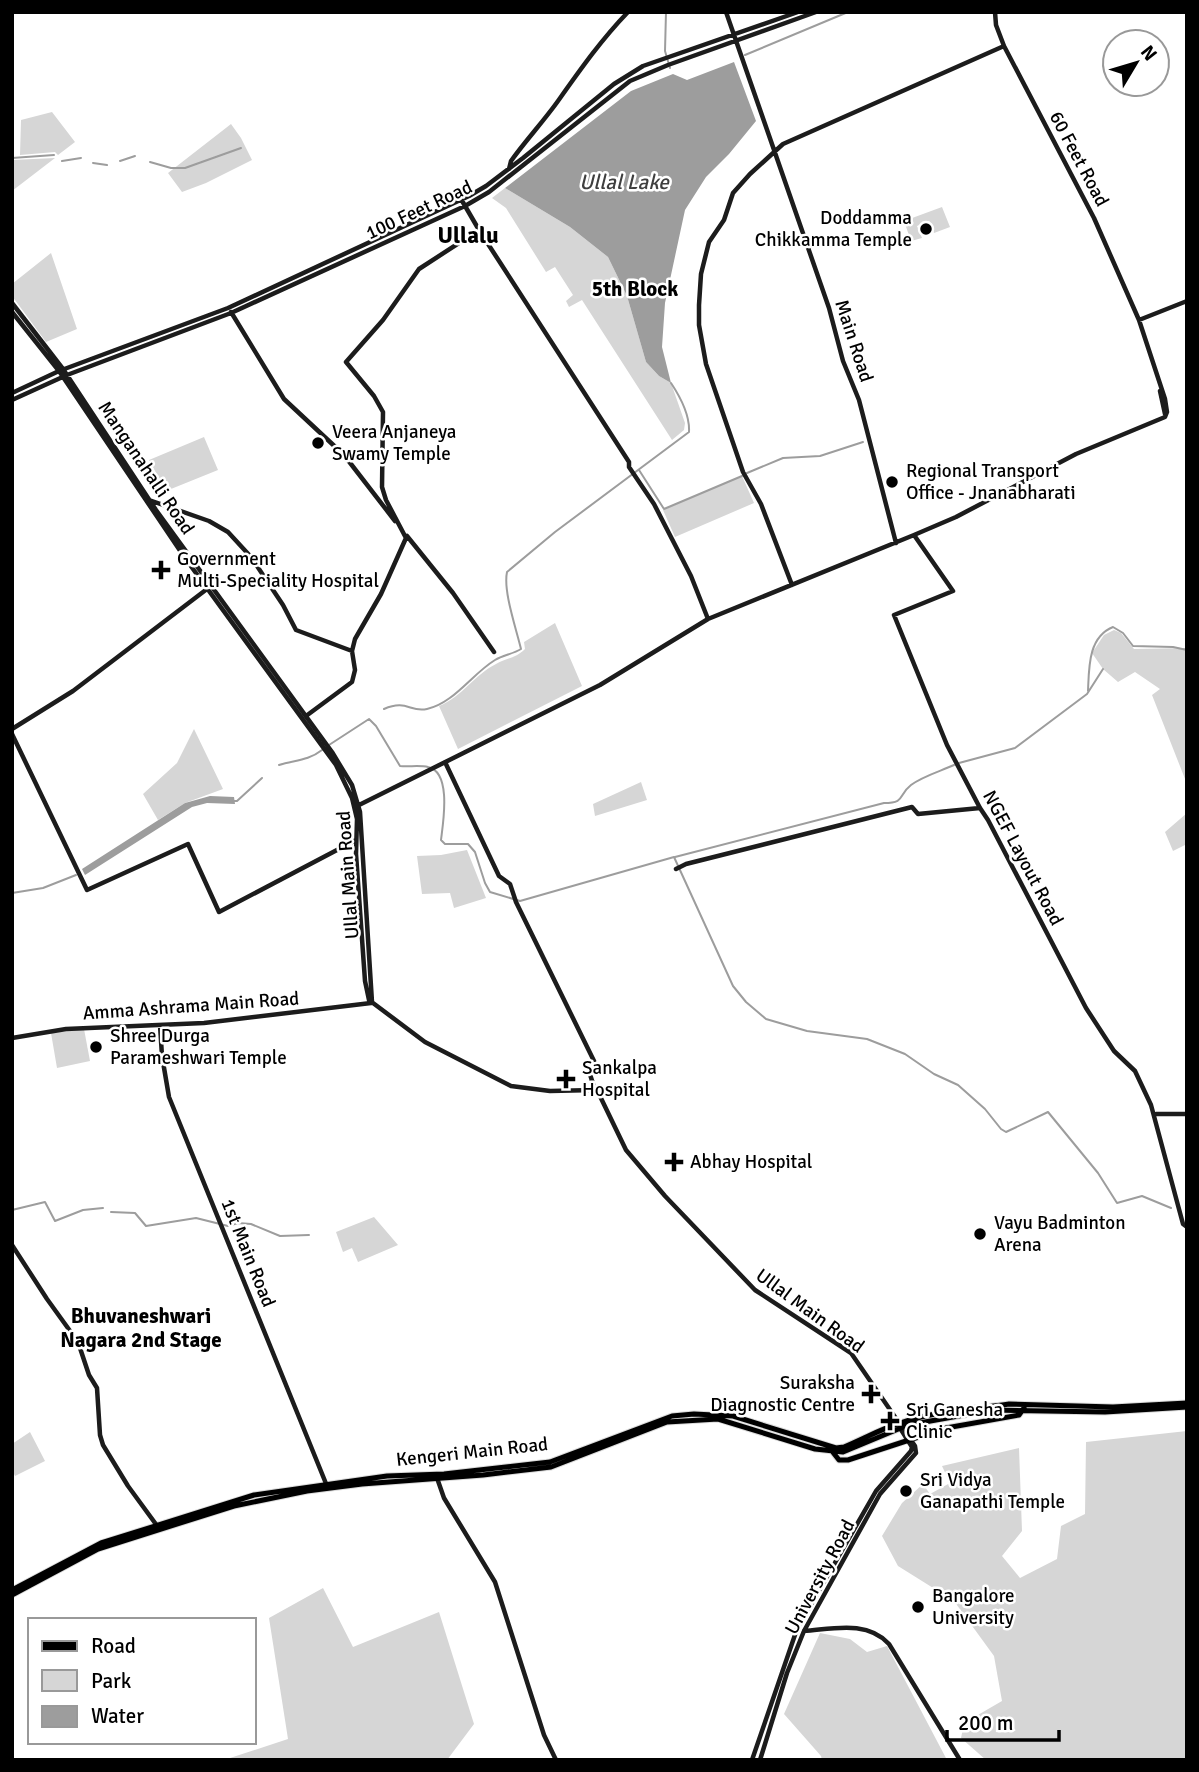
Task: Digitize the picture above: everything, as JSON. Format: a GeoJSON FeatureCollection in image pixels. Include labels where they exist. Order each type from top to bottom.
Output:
{"type":"FeatureCollection","features":[{"type":"Feature","properties":{"kind":"main road","name":"Kengeri Main Road"},"geometry":{"type":"LineString","coordinates":[[12,1592],[88,1553],[158,1527],[248,1502],[327,1486],[551,1466],[667,1422],[718,1419],[815,1449],[843,1452],[899,1426],[992,1410],[1024,1408],[1105,1412],[1187,1405]]}},
{"type":"Feature","properties":{"kind":"main road"},"geometry":{"type":"LineString","coordinates":[[832,1450],[839,1460],[848,1461],[946,1429],[1015,1416],[1024,1408]]}},
{"type":"Feature","properties":{"kind":"street"},"geometry":{"type":"LineString","coordinates":[[510,171],[511,161],[594,50],[628,12]]}},
{"type":"Feature","properties":{"kind":"street","name":"Main Road"},"geometry":{"type":"LineString","coordinates":[[726,12],[776,152],[807,250],[830,308],[843,361],[859,400],[895,543]]}},
{"type":"Feature","properties":{"kind":"street","name":"100 Feet Road"},"geometry":{"type":"LineString","coordinates":[[12,393],[61,370],[230,311],[477,192],[510,171],[630,81],[798,12]]}},
{"type":"Feature","properties":{"kind":"street","name":"100 Feet Road"},"geometry":{"type":"LineString","coordinates":[[12,400],[64,376],[230,311],[465,206],[489,192],[510,171],[625,76],[643,66],[816,12]]}},
{"type":"Feature","properties":{"kind":"street","name":"60 Feet Road"},"geometry":{"type":"LineString","coordinates":[[914,536],[1076,454],[1165,417],[1160,389],[1139,320],[1094,218],[1004,46],[996,25],[995,12]]}},
{"type":"Feature","properties":{"kind":"street"},"geometry":{"type":"LineString","coordinates":[[792,585],[761,503],[743,472],[706,364],[699,325],[701,274],[709,242],[724,220],[733,194],[750,174],[783,144],[1004,46]]}},
{"type":"Feature","properties":{"kind":"street"},"geometry":{"type":"LineString","coordinates":[[461,199],[654,504],[691,576],[708,619]]}},
{"type":"Feature","properties":{"kind":"street"},"geometry":{"type":"LineString","coordinates":[[304,718],[352,682],[355,670],[352,651],[355,639],[374,608],[403,548],[405,534],[386,500],[382,487],[383,412],[374,396],[346,362],[383,320],[419,269],[479,230]]}},
{"type":"Feature","properties":{"kind":"street"},"geometry":{"type":"LineString","coordinates":[[1139,320],[1187,301]]}},
{"type":"Feature","properties":{"kind":"street","name":"Manganahalli Road"},"geometry":{"type":"LineString","coordinates":[[12,303],[61,370],[209,588],[324,745]]}},
{"type":"Feature","properties":{"kind":"street"},"geometry":{"type":"LineString","coordinates":[[230,311],[284,399],[344,455],[453,593],[494,652]]}},
{"type":"Feature","properties":{"kind":"street","name":"Manganahalli Road"},"geometry":{"type":"LineString","coordinates":[[12,312],[61,370]]}},
{"type":"Feature","properties":{"kind":"street"},"geometry":{"type":"LineString","coordinates":[[148,501],[209,521],[228,532],[263,575],[296,630],[352,651]]}},
{"type":"Feature","properties":{"kind":"street"},"geometry":{"type":"LineString","coordinates":[[357,807],[600,685],[708,619],[914,536]]}},
{"type":"Feature","properties":{"kind":"street","name":"NGEF Layout Road"},"geometry":{"type":"LineString","coordinates":[[914,536],[953,591],[894,615],[957,764],[980,808],[1086,1008],[1114,1051],[1136,1073],[1156,1114],[1183,1224],[1187,1227]]}},
{"type":"Feature","properties":{"kind":"street"},"geometry":{"type":"LineString","coordinates":[[209,588],[73,691],[12,732],[87,890],[188,844],[219,912],[358,839]]}},
{"type":"Feature","properties":{"kind":"street","name":"Ullal Main Road"},"geometry":{"type":"LineString","coordinates":[[324,745],[331,753],[357,807],[366,993],[372,1003]]}},
{"type":"Feature","properties":{"kind":"street"},"geometry":{"type":"LineString","coordinates":[[372,1003],[425,1042],[511,1086],[550,1091],[595,1090],[587,1065],[594,1061],[516,902],[510,884],[499,876],[445,762]]}},
{"type":"Feature","properties":{"kind":"street"},"geometry":{"type":"LineString","coordinates":[[678,868],[912,807],[918,814],[980,808]]}},
{"type":"Feature","properties":{"kind":"street","name":"Amma Ashrama Main Road"},"geometry":{"type":"LineString","coordinates":[[12,1038],[66,1029],[204,1023],[372,1003]]}},
{"type":"Feature","properties":{"kind":"street","name":"1st Main Road"},"geometry":{"type":"LineString","coordinates":[[160,1025],[162,1056],[170,1097],[327,1486]]}},
{"type":"Feature","properties":{"kind":"street","name":"Ullal Main Road"},"geometry":{"type":"LineString","coordinates":[[595,1090],[600,1095],[618,1135],[634,1159],[741,1278],[768,1300],[847,1352],[899,1426]]}},
{"type":"Feature","properties":{"kind":"street"},"geometry":{"type":"LineString","coordinates":[[1156,1114],[1187,1114]]}},
{"type":"Feature","properties":{"kind":"street"},"geometry":{"type":"LineString","coordinates":[[12,1245],[78,1342],[89,1375],[97,1388],[103,1445],[158,1527]]}},
{"type":"Feature","properties":{"kind":"street"},"geometry":{"type":"LineString","coordinates":[[899,1426],[910,1440]]}},
{"type":"Feature","properties":{"kind":"street","name":"University Road"},"geometry":{"type":"LineString","coordinates":[[760,1760],[804,1631],[876,1491],[916,1453],[910,1440]]}},
{"type":"Feature","properties":{"kind":"street"},"geometry":{"type":"LineString","coordinates":[[437,1477],[444,1497],[495,1583],[542,1730],[556,1760]]}},
{"type":"Feature","properties":{"kind":"street","name":"University Road"},"geometry":{"type":"LineString","coordinates":[[752,1760],[797,1629],[854,1535]]}},
{"type":"Feature","properties":{"kind":"street"},"geometry":{"type":"LineString","coordinates":[[797,1629],[869,1629],[883,1636],[960,1760]]}},
{"type":"Feature","properties":{"kind":"green space"},"geometry":{"type":"Polygon","coordinates":[[[52,112],[75,142],[58,155],[55,152],[20,155],[21,120],[52,112]]]}},
{"type":"Feature","properties":{"kind":"green space"},"geometry":{"type":"Polygon","coordinates":[[[231,124],[252,160],[182,192],[168,173],[231,124]]]}},
{"type":"Feature","properties":{"kind":"green space"},"geometry":{"type":"Polygon","coordinates":[[[55,158],[12,191],[12,160],[55,158]]]}},
{"type":"Feature","properties":{"kind":"green space"},"geometry":{"type":"Polygon","coordinates":[[[505,188],[570,227],[608,257],[627,296],[646,362],[659,376],[671,383],[685,423],[684,430],[672,440],[582,300],[569,307],[566,301],[573,295],[555,267],[546,272],[506,208],[492,198],[505,188]]]}},
{"type":"Feature","properties":{"kind":"green space"},"geometry":{"type":"Polygon","coordinates":[[[942,207],[950,227],[934,233],[929,221],[917,226],[922,238],[911,241],[904,221],[942,207]]]}},
{"type":"Feature","properties":{"kind":"green space"},"geometry":{"type":"Polygon","coordinates":[[[51,253],[77,329],[46,342],[12,296],[12,284],[51,253]]]}},
{"type":"Feature","properties":{"kind":"green space"},"geometry":{"type":"Polygon","coordinates":[[[204,437],[218,470],[166,491],[149,460],[204,437]]]}},
{"type":"Feature","properties":{"kind":"green space"},"geometry":{"type":"Polygon","coordinates":[[[742,476],[754,503],[675,537],[663,510],[742,476]]]}},
{"type":"Feature","properties":{"kind":"green space"},"geometry":{"type":"Polygon","coordinates":[[[555,623],[582,686],[458,749],[439,706],[455,697],[488,669],[522,652],[525,649],[524,642],[555,623]]]}},
{"type":"Feature","properties":{"kind":"green space"},"geometry":{"type":"Polygon","coordinates":[[[1114,630],[1121,633],[1134,649],[1187,648],[1187,784],[1152,695],[1160,689],[1135,672],[1118,682],[1103,669],[1092,653],[1104,635],[1114,630]]]}},
{"type":"Feature","properties":{"kind":"green space"},"geometry":{"type":"Polygon","coordinates":[[[194,729],[223,789],[185,803],[158,820],[143,794],[177,763],[194,729]]]}},
{"type":"Feature","properties":{"kind":"green space"},"geometry":{"type":"Polygon","coordinates":[[[641,782],[647,800],[595,816],[593,804],[641,782]]]}},
{"type":"Feature","properties":{"kind":"green space"},"geometry":{"type":"Polygon","coordinates":[[[1187,813],[1187,844],[1173,851],[1165,832],[1187,813]]]}},
{"type":"Feature","properties":{"kind":"green space"},"geometry":{"type":"Polygon","coordinates":[[[467,850],[486,898],[454,908],[450,893],[422,894],[417,856],[467,850]]]}},
{"type":"Feature","properties":{"kind":"green space"},"geometry":{"type":"Polygon","coordinates":[[[84,1029],[90,1061],[57,1068],[51,1033],[84,1029]]]}},
{"type":"Feature","properties":{"kind":"green space"},"geometry":{"type":"Polygon","coordinates":[[[374,1217],[398,1245],[358,1262],[352,1248],[343,1252],[336,1232],[374,1217]]]}},
{"type":"Feature","properties":{"kind":"green space"},"geometry":{"type":"Polygon","coordinates":[[[1187,1431],[1187,1760],[986,1760],[961,1738],[964,1723],[1002,1701],[994,1656],[954,1601],[898,1566],[882,1536],[902,1503],[923,1484],[930,1494],[950,1483],[942,1466],[1019,1448],[1022,1531],[1002,1556],[1020,1578],[1057,1559],[1061,1526],[1085,1514],[1086,1442],[1187,1431]]]}},
{"type":"Feature","properties":{"kind":"green space"},"geometry":{"type":"Polygon","coordinates":[[[30,1432],[45,1461],[15,1476],[12,1470],[12,1444],[30,1432]]]}},
{"type":"Feature","properties":{"kind":"green space"},"geometry":{"type":"Polygon","coordinates":[[[323,1588],[353,1647],[439,1612],[474,1724],[447,1760],[230,1760],[288,1739],[269,1618],[323,1588]]]}},
{"type":"Feature","properties":{"kind":"green space"},"geometry":{"type":"Polygon","coordinates":[[[820,1633],[850,1639],[867,1652],[887,1646],[947,1760],[822,1760],[784,1714],[820,1633]]]}},
{"type":"Feature","properties":{"kind":"water","name":"Ullal Lake"},"geometry":{"type":"Polygon","coordinates":[[[734,62],[756,121],[706,177],[685,210],[665,303],[662,347],[671,383],[659,376],[646,362],[627,296],[608,257],[570,227],[505,188],[631,91],[673,74],[687,80],[734,62]]]}},
{"type":"Feature","properties":{"kind":"water"},"geometry":{"type":"Polygon","coordinates":[[[210,796],[234,797],[235,804],[207,803],[192,807],[85,875],[82,869],[185,803],[210,796]]]}},
{"type":"Feature","properties":{"kind":"waterway"},"geometry":{"type":"LineString","coordinates":[[666,12],[665,51],[670,68]]}},
{"type":"Feature","properties":{"kind":"waterway"},"geometry":{"type":"LineString","coordinates":[[745,55],[848,12]]}},
{"type":"Feature","properties":{"kind":"waterway"},"geometry":{"type":"LineString","coordinates":[[150,162],[171,168],[185,168],[241,148]]}},
{"type":"Feature","properties":{"kind":"waterway"},"geometry":{"type":"LineString","coordinates":[[12,158],[54,155]]}},
{"type":"Feature","properties":{"kind":"waterway"},"geometry":{"type":"LineString","coordinates":[[120,161],[135,156]]}},
{"type":"Feature","properties":{"kind":"waterway"},"geometry":{"type":"LineString","coordinates":[[62,161],[81,158]]}},
{"type":"Feature","properties":{"kind":"waterway"},"geometry":{"type":"LineString","coordinates":[[93,163],[107,165]]}},
{"type":"Feature","properties":{"kind":"waterway"},"geometry":{"type":"LineString","coordinates":[[384,709],[398,705],[421,710],[437,706],[495,660],[521,649],[508,599],[507,572],[555,532],[689,432],[684,407],[671,383]]}},
{"type":"Feature","properties":{"kind":"waterway"},"geometry":{"type":"LineString","coordinates":[[747,473],[783,458],[820,456],[863,442]]}},
{"type":"Feature","properties":{"kind":"waterway"},"geometry":{"type":"LineString","coordinates":[[639,470],[664,509],[742,476]]}},
{"type":"Feature","properties":{"kind":"waterway"},"geometry":{"type":"LineString","coordinates":[[1088,691],[1094,646],[1099,638],[1113,627],[1123,633],[1133,646],[1187,650]]}},
{"type":"Feature","properties":{"kind":"waterway"},"geometry":{"type":"LineString","coordinates":[[959,763],[1015,748],[1087,694],[1103,669]]}},
{"type":"Feature","properties":{"kind":"waterway"},"geometry":{"type":"LineString","coordinates":[[329,745],[369,719],[400,766],[425,766],[436,771],[444,799],[441,840],[445,844],[468,844],[475,852],[490,892],[520,901],[674,857],[733,986],[746,1002],[766,1019],[807,1031],[867,1039],[905,1054],[934,1074],[958,1085],[1006,1132],[1048,1112],[1098,1173],[1117,1203],[1142,1196],[1171,1208]]}},
{"type":"Feature","properties":{"kind":"waterway"},"geometry":{"type":"LineString","coordinates":[[279,765],[306,758],[322,750]]}},
{"type":"Feature","properties":{"kind":"waterway"},"geometry":{"type":"LineString","coordinates":[[675,857],[896,802],[916,782],[954,765]]}},
{"type":"Feature","properties":{"kind":"waterway"},"geometry":{"type":"LineString","coordinates":[[233,801],[237,801],[262,778]]}},
{"type":"Feature","properties":{"kind":"waterway"},"geometry":{"type":"LineString","coordinates":[[12,893],[43,888],[76,875]]}},
{"type":"Feature","properties":{"kind":"waterway"},"geometry":{"type":"LineString","coordinates":[[12,1210],[45,1202],[55,1221],[83,1210],[103,1208]]}},
{"type":"Feature","properties":{"kind":"waterway"},"geometry":{"type":"LineString","coordinates":[[111,1212],[135,1213],[146,1226],[196,1218],[228,1226],[238,1223],[251,1224],[280,1236],[309,1235]]}},
{"type":"Feature","properties":{"kind":"place","name":"Doddamma Chikkamma Temple"},"geometry":{"type":"Point","coordinates":[926,229]}},
{"type":"Feature","properties":{"kind":"place","name":"Veera Anjaneya Swamy Temple"},"geometry":{"type":"Point","coordinates":[318,443]}},
{"type":"Feature","properties":{"kind":"place","name":"Regional Transport Office - Jnanabharati"},"geometry":{"type":"Point","coordinates":[892,482]}},
{"type":"Feature","properties":{"kind":"place","name":"Government Multi-Speciality Hospital"},"geometry":{"type":"Point","coordinates":[161,570]}},
{"type":"Feature","properties":{"kind":"place","name":"Shree Durga Parameshwari Temple"},"geometry":{"type":"Point","coordinates":[96,1047]}},
{"type":"Feature","properties":{"kind":"place","name":"Sankalpa Hospital"},"geometry":{"type":"Point","coordinates":[566,1079]}},
{"type":"Feature","properties":{"kind":"place","name":"Abhay Hospital"},"geometry":{"type":"Point","coordinates":[674,1162]}},
{"type":"Feature","properties":{"kind":"place","name":"Vayu Badminton Arena"},"geometry":{"type":"Point","coordinates":[980,1234]}},
{"type":"Feature","properties":{"kind":"place","name":"Suraksha Diagnostic Centre"},"geometry":{"type":"Point","coordinates":[871,1394]}},
{"type":"Feature","properties":{"kind":"place","name":"Sri Ganesha Clinic"},"geometry":{"type":"Point","coordinates":[890,1421]}},
{"type":"Feature","properties":{"kind":"place","name":"Sri Vidya Ganapathi Temple"},"geometry":{"type":"Point","coordinates":[906,1491]}},
{"type":"Feature","properties":{"kind":"place","name":"Bangalore University"},"geometry":{"type":"Point","coordinates":[918,1607]}},
{"type":"Feature","properties":{"kind":"district","name":"Ullalu"},"geometry":{"type":"Point","coordinates":[468,235]}},
{"type":"Feature","properties":{"kind":"district","name":"5th Block"},"geometry":{"type":"Point","coordinates":[635,289]}},
{"type":"Feature","properties":{"kind":"district","name":"Bhuvaneshwari Nagara 2nd Stage"},"geometry":{"type":"Point","coordinates":[141,1328]}}]}
